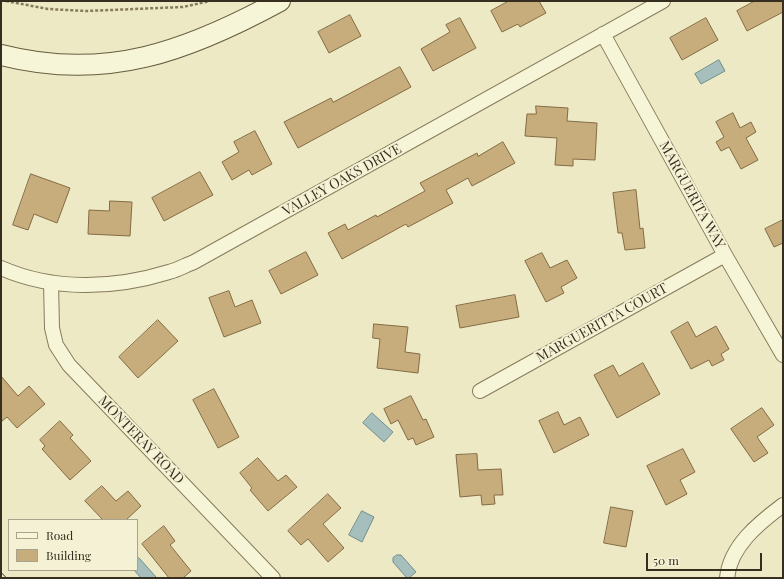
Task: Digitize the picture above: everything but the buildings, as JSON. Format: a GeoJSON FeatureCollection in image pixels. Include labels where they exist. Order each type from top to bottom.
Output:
{"type":"FeatureCollection","features":[{"type":"Feature","properties":{"kind":"main road"},"geometry":{"type":"LineString","coordinates":[[1,55],[37,63],[66,65],[96,65],[128,61],[158,55],[189,44],[280,1]]}},
{"type":"Feature","properties":{"kind":"street","name":"VALLEY OAKS DRIVE"},"geometry":{"type":"LineString","coordinates":[[1,268],[18,275],[51,283],[80,285],[107,285],[170,272],[194,262],[663,1]]}},
{"type":"Feature","properties":{"kind":"street","name":"MARGUERITA WAY"},"geometry":{"type":"LineString","coordinates":[[603,34],[725,255],[783,355]]}},
{"type":"Feature","properties":{"kind":"street","name":"MARGUERITTA COURT"},"geometry":{"type":"LineString","coordinates":[[480,391],[725,255]]}},
{"type":"Feature","properties":{"kind":"street","name":"MONTERAY ROAD"},"geometry":{"type":"LineString","coordinates":[[51,283],[52,328],[56,345],[69,365],[273,578]]}},
{"type":"Feature","properties":{"kind":"street"},"geometry":{"type":"LineString","coordinates":[[727,575],[734,556],[746,537],[766,518],[783,505]]}},
{"type":"Feature","properties":{"kind":"path"},"geometry":{"type":"LineString","coordinates":[[6,1],[48,9],[86,11],[183,7],[210,1]]}},
{"type":"Feature","properties":{"kind":"water"},"geometry":{"type":"Polygon","coordinates":[[[719,60],[725,71],[701,84],[695,74],[719,60]]]}},
{"type":"Feature","properties":{"kind":"water"},"geometry":{"type":"Polygon","coordinates":[[[372,413],[393,432],[384,442],[363,423],[372,413]]]}},
{"type":"Feature","properties":{"kind":"water"},"geometry":{"type":"Polygon","coordinates":[[[362,511],[374,517],[362,542],[349,535],[362,511]]]}},
{"type":"Feature","properties":{"kind":"water"},"geometry":{"type":"Polygon","coordinates":[[[397,555],[401,555],[416,572],[409,578],[407,578],[393,562],[393,558],[397,555]]]}},
{"type":"Feature","properties":{"kind":"water"},"geometry":{"type":"Polygon","coordinates":[[[138,558],[156,578],[141,578],[135,571],[138,571],[138,558]]]}},
{"type":"Feature","properties":{"kind":"railway"},"geometry":{"type":"LineString","coordinates":[[1,575],[4,578]]}}]}
